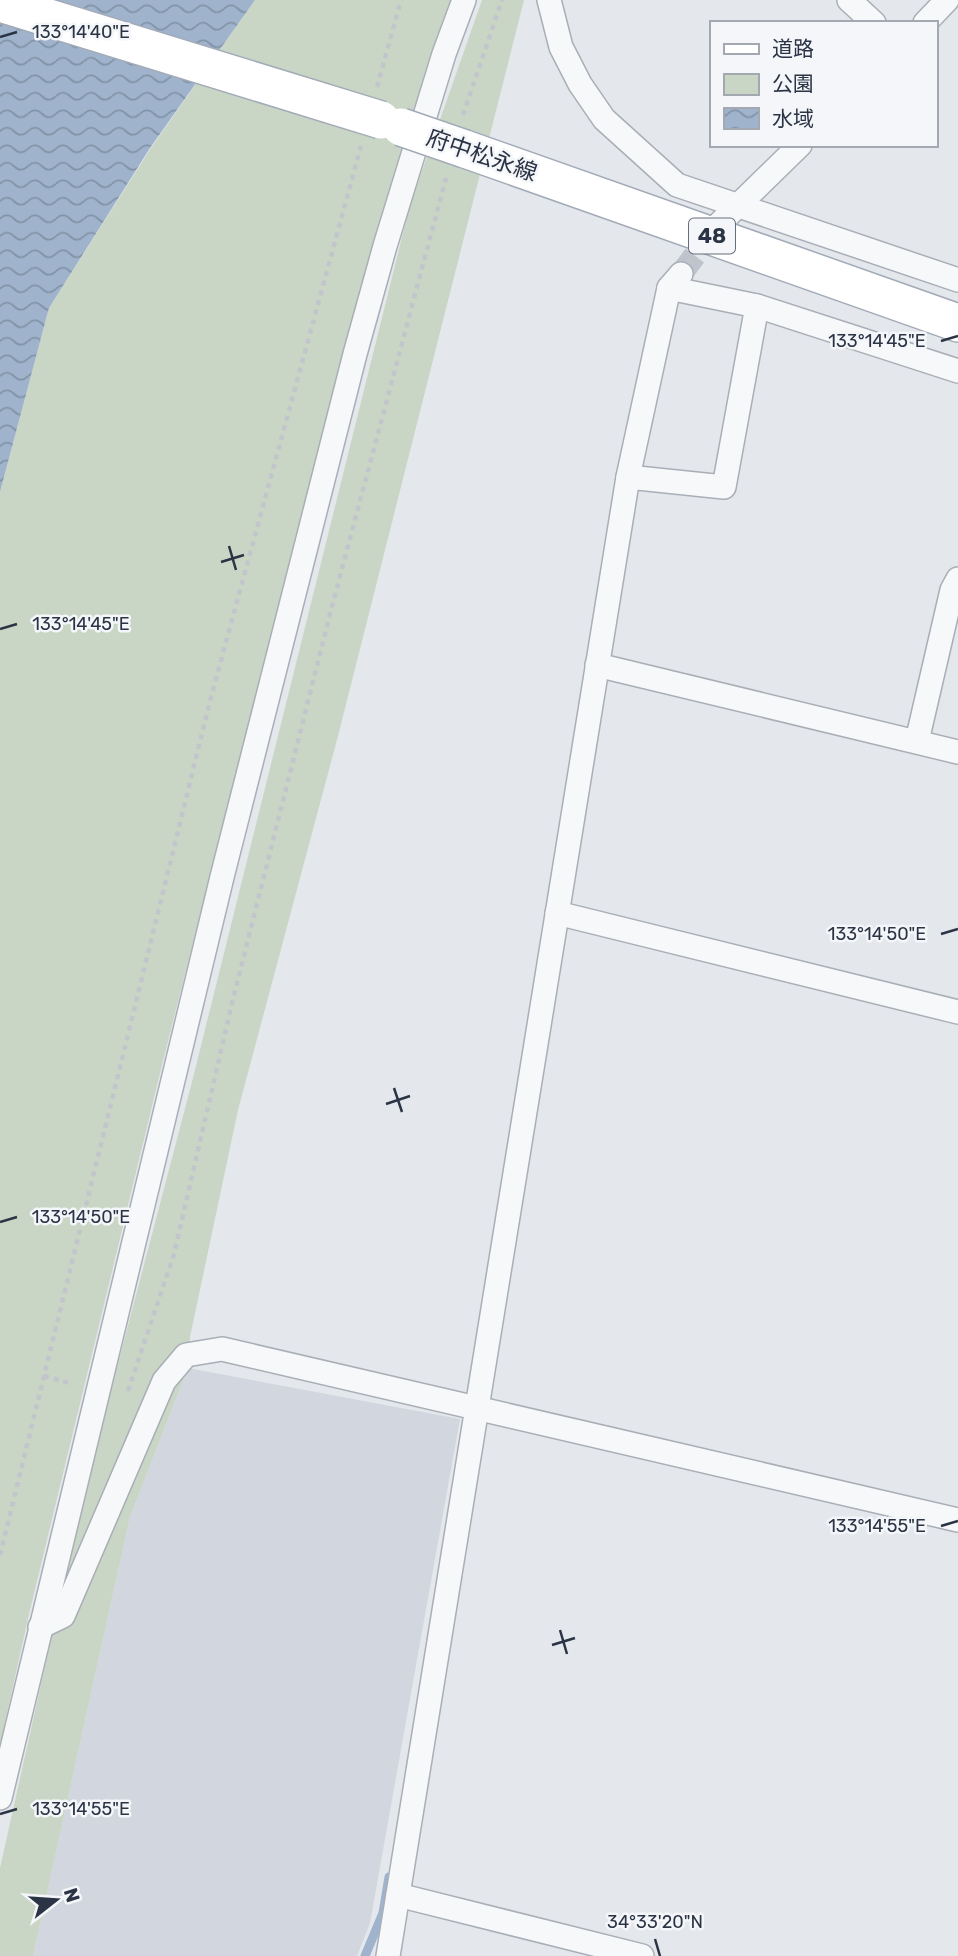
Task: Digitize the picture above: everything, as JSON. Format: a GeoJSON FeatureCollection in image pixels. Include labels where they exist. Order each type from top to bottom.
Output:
{"type":"FeatureCollection","features":[{"type":"Feature","properties":{"kind":"main road","name":"府中松永線"},"geometry":{"type":"LineString","coordinates":[[0,3],[380,119],[958,323]]}},
{"type":"Feature","properties":{"kind":"street"},"geometry":{"type":"LineString","coordinates":[[0,1798],[222,877],[355,354],[440,67],[464,0]]}},
{"type":"Feature","properties":{"kind":"street"},"geometry":{"type":"LineString","coordinates":[[849,0],[872,21]]}},
{"type":"Feature","properties":{"kind":"street"},"geometry":{"type":"LineString","coordinates":[[927,21],[947,0]]}},
{"type":"Feature","properties":{"kind":"street"},"geometry":{"type":"LineString","coordinates":[[551,1],[561,47],[580,84],[604,119],[677,185],[958,279]]}},
{"type":"Feature","properties":{"kind":"street"},"geometry":{"type":"LineString","coordinates":[[719,224],[798,147]]}},
{"type":"Feature","properties":{"kind":"street"},"geometry":{"type":"LineString","coordinates":[[388,1956],[628,477],[675,281],[958,371]]}},
{"type":"Feature","properties":{"kind":"street"},"geometry":{"type":"LineString","coordinates":[[628,477],[724,487],[757,306]]}},
{"type":"Feature","properties":{"kind":"street"},"geometry":{"type":"LineString","coordinates":[[917,741],[952,590],[958,579]]}},
{"type":"Feature","properties":{"kind":"street"},"geometry":{"type":"LineString","coordinates":[[597,665],[958,752]]}},
{"type":"Feature","properties":{"kind":"street"},"geometry":{"type":"LineString","coordinates":[[556,913],[958,1012]]}},
{"type":"Feature","properties":{"kind":"street"},"geometry":{"type":"LineString","coordinates":[[40,1628],[63,1616],[164,1381],[186,1355],[222,1349],[958,1520]]}},
{"type":"Feature","properties":{"kind":"street"},"geometry":{"type":"LineString","coordinates":[[398,1895],[642,1956]]}},
{"type":"Feature","properties":{"kind":"path"},"geometry":{"type":"LineString","coordinates":[[0,1555],[211,697],[380,119],[401,0]]}},
{"type":"Feature","properties":{"kind":"path"},"geometry":{"type":"LineString","coordinates":[[127,1397],[174,1254],[232,1003],[331,610],[458,148],[502,0]]}},
{"type":"Feature","properties":{"kind":"shaded area"},"geometry":{"type":"Polygon","coordinates":[[[188,1368],[460,1419],[370,1923],[357,1956],[33,1956],[130,1517],[188,1368]]]}},
{"type":"Feature","properties":{"kind":"green space"},"geometry":{"type":"Polygon","coordinates":[[[255,0],[456,0],[405,138],[287,571],[162,1065],[0,1744],[0,492],[49,308],[151,148],[255,0]]]}},
{"type":"Feature","properties":{"kind":"green space"},"geometry":{"type":"Polygon","coordinates":[[[482,0],[524,0],[338,736],[238,1110],[190,1337],[188,1368],[130,1517],[33,1956],[0,1956],[0,1868],[109,1398],[192,1082],[410,205],[482,0]]]}},
{"type":"Feature","properties":{"kind":"water"},"geometry":{"type":"Polygon","coordinates":[[[0,0],[255,0],[150,148],[49,308],[0,492],[0,0]]]}},
{"type":"Feature","properties":{"kind":"waterway"},"geometry":{"type":"LineString","coordinates":[[365,1956],[383,1913],[389,1877]]}},
{"type":"Feature","properties":{"kind":"tunnel"},"geometry":{"type":"LineString","coordinates":[[681,274],[717,226]]}}]}
